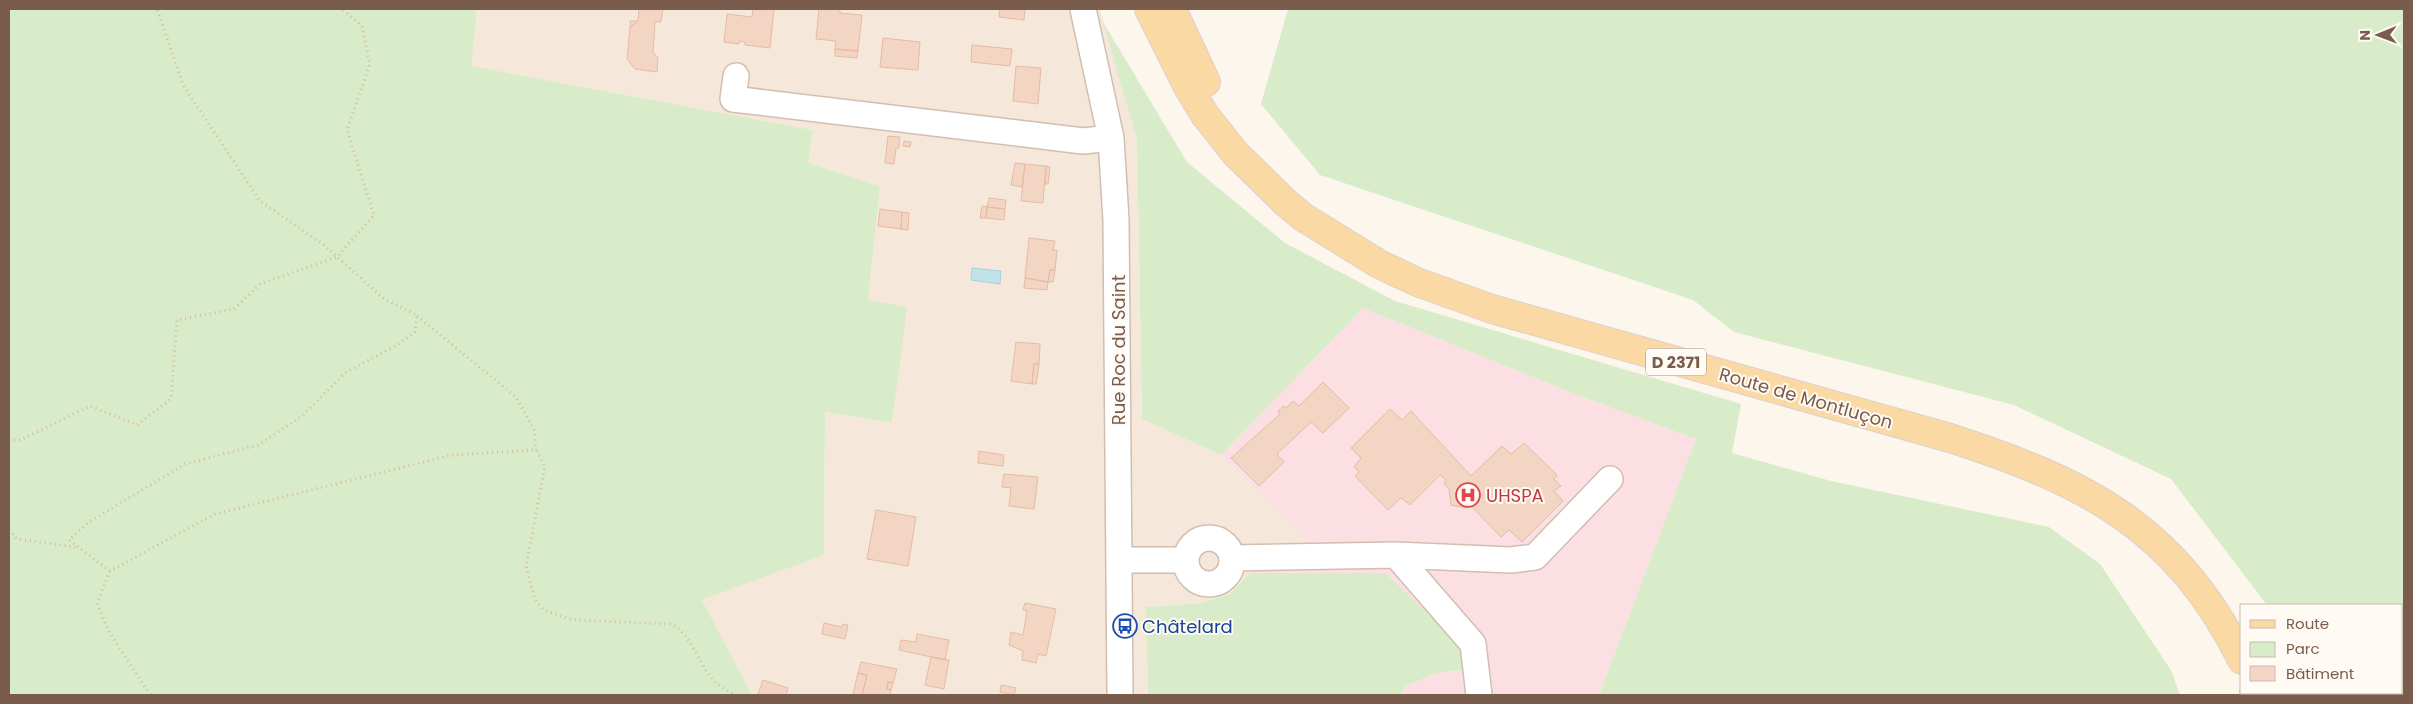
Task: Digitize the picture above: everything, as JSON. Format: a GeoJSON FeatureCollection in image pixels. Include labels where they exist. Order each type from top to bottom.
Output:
{"type":"FeatureCollection","features":[{"type":"Feature","properties":{"kind":"main road","name":"Route de Montluçon"},"geometry":{"type":"LineString","coordinates":[[1150,9],[1188,86],[1205,115],[1230,146],[1285,202],[1349,247],[1410,279],[1492,309],[1950,438],[1990,451],[2064,481],[2117,511],[2180,564],[2214,609],[2240,656]]}},
{"type":"Feature","properties":{"kind":"main road","name":"Route de Montluçon"},"geometry":{"type":"LineString","coordinates":[[1172,9],[1209,88],[1255,150],[1304,198],[1363,239],[1422,268],[1524,305],[1971,430],[2043,456],[2116,494],[2155,523],[2189,554],[2220,593],[2240,627]]}},
{"type":"Feature","properties":{"kind":"street","name":"Rue Roc du Saint"},"geometry":{"type":"LineString","coordinates":[[1083,9],[1111,138],[1117,265],[1120,695]]}},
{"type":"Feature","properties":{"kind":"street"},"geometry":{"type":"LineString","coordinates":[[736,76],[733,99],[1083,141],[1111,138]]}},
{"type":"Feature","properties":{"kind":"street"},"geometry":{"type":"LineString","coordinates":[[1232,558],[1396,555],[1511,560],[1535,557],[1610,479]]}},
{"type":"Feature","properties":{"kind":"street"},"geometry":{"type":"LineString","coordinates":[[1211,537],[1225,544],[1232,558],[1232,566],[1224,579],[1210,585],[1195,580],[1186,568],[1185,560],[1186,553],[1196,541],[1211,537]]}},
{"type":"Feature","properties":{"kind":"street"},"geometry":{"type":"LineString","coordinates":[[1396,555],[1473,644],[1479,695]]}},
{"type":"Feature","properties":{"kind":"street"},"geometry":{"type":"LineString","coordinates":[[1119,560],[1185,560]]}},
{"type":"Feature","properties":{"kind":"path"},"geometry":{"type":"LineString","coordinates":[[158,9],[184,85],[260,201],[324,245],[384,300],[417,315],[516,397],[534,430],[536,450],[545,466],[526,566],[535,600],[544,610],[573,620],[672,624],[683,631],[708,676],[728,692],[738,695]]}},
{"type":"Feature","properties":{"kind":"path"},"geometry":{"type":"LineString","coordinates":[[9,440],[21,440],[90,406],[137,425],[171,399],[178,320],[234,309],[260,284],[337,257],[374,215],[347,130],[370,64],[362,26],[342,9]]}},
{"type":"Feature","properties":{"kind":"path"},"geometry":{"type":"LineString","coordinates":[[110,571],[69,540],[89,522],[184,464],[258,445],[302,416],[345,373],[397,345],[415,332],[417,315]]}},
{"type":"Feature","properties":{"kind":"path"},"geometry":{"type":"LineString","coordinates":[[150,695],[108,630],[97,603],[110,571],[215,514],[452,455],[536,450]]}},
{"type":"Feature","properties":{"kind":"path"},"geometry":{"type":"LineString","coordinates":[[9,530],[17,539],[78,548]]}},
{"type":"Feature","properties":{"kind":"shaded area"},"geometry":{"type":"Polygon","coordinates":[[[477,9],[1100,9],[1137,140],[1142,419],[1221,455],[1304,536],[1304,573],[1250,573],[1230,594],[1201,603],[1146,607],[1148,695],[752,695],[702,600],[824,555],[825,412],[892,423],[906,307],[868,300],[880,186],[808,163],[813,130],[470,66],[477,9]]]}},
{"type":"Feature","properties":{"kind":"shaded area","name":"UHSPA"},"geometry":{"type":"Polygon","coordinates":[[[1363,308],[1572,393],[1696,439],[1599,695],[1401,695],[1405,686],[1437,673],[1466,670],[1385,573],[1304,573],[1304,536],[1221,455],[1363,308]]]}},
{"type":"Feature","properties":{"kind":"green space"},"geometry":{"type":"Polygon","coordinates":[[[9,9],[477,9],[471,66],[813,130],[808,163],[880,186],[868,300],[907,307],[892,423],[825,412],[824,555],[702,600],[752,695],[9,695],[9,9]]]}},
{"type":"Feature","properties":{"kind":"green space"},"geometry":{"type":"Polygon","coordinates":[[[1288,9],[2404,9],[2404,695],[2294,695],[2403,694],[2403,604],[2266,604],[2171,479],[2014,405],[1734,332],[1693,300],[1320,175],[1261,104],[1288,9]]]}},
{"type":"Feature","properties":{"kind":"green space"},"geometry":{"type":"Polygon","coordinates":[[[1103,22],[1187,162],[1285,243],[1395,301],[1741,404],[1732,453],[1831,481],[2049,527],[2100,564],[2171,670],[2180,695],[1599,695],[1696,439],[1572,393],[1363,308],[1221,455],[1142,419],[1137,140],[1103,22]]]}},
{"type":"Feature","properties":{"kind":"green space"},"geometry":{"type":"Polygon","coordinates":[[[1250,573],[1385,573],[1460,644],[1466,670],[1437,673],[1405,686],[1401,695],[1148,695],[1146,607],[1201,603],[1230,594],[1250,573]]]}},
{"type":"Feature","properties":{"kind":"water"},"geometry":{"type":"Polygon","coordinates":[[[972,268],[1001,271],[1000,284],[971,280],[972,268]]]}},
{"type":"Feature","properties":{"kind":"building"},"geometry":{"type":"Polygon","coordinates":[[[639,9],[663,9],[661,22],[655,22],[653,52],[658,58],[657,72],[635,69],[627,59],[630,28],[638,21],[639,9]]]}},
{"type":"Feature","properties":{"kind":"building"},"geometry":{"type":"Polygon","coordinates":[[[753,9],[774,9],[770,48],[745,45],[745,42],[739,41],[739,44],[724,42],[727,14],[752,17],[753,9]]]}},
{"type":"Feature","properties":{"kind":"building"},"geometry":{"type":"Polygon","coordinates":[[[819,9],[840,9],[840,13],[862,15],[858,51],[835,49],[836,41],[816,39],[819,9]]]}},
{"type":"Feature","properties":{"kind":"building"},"geometry":{"type":"Polygon","coordinates":[[[1000,9],[1025,9],[1024,20],[999,17],[1000,9]]]}},
{"type":"Feature","properties":{"kind":"building"},"geometry":{"type":"Polygon","coordinates":[[[630,21],[638,21],[630,28],[630,21]]]}},
{"type":"Feature","properties":{"kind":"building"},"geometry":{"type":"Polygon","coordinates":[[[883,38],[920,42],[918,70],[880,67],[883,38]]]}},
{"type":"Feature","properties":{"kind":"building"},"geometry":{"type":"Polygon","coordinates":[[[972,45],[1012,49],[1010,66],[971,62],[972,45]]]}},
{"type":"Feature","properties":{"kind":"building"},"geometry":{"type":"Polygon","coordinates":[[[835,49],[858,51],[857,58],[835,56],[835,49]]]}},
{"type":"Feature","properties":{"kind":"building"},"geometry":{"type":"Polygon","coordinates":[[[1016,66],[1041,68],[1038,104],[1013,101],[1016,66]]]}},
{"type":"Feature","properties":{"kind":"building"},"geometry":{"type":"Polygon","coordinates":[[[888,136],[900,137],[899,148],[896,148],[894,164],[885,163],[888,136]]]}},
{"type":"Feature","properties":{"kind":"building"},"geometry":{"type":"Polygon","coordinates":[[[904,141],[911,142],[910,147],[903,146],[904,141]]]}},
{"type":"Feature","properties":{"kind":"building"},"geometry":{"type":"Polygon","coordinates":[[[1015,163],[1025,164],[1022,187],[1011,185],[1015,163]]]}},
{"type":"Feature","properties":{"kind":"building"},"geometry":{"type":"Polygon","coordinates":[[[1025,164],[1046,166],[1043,203],[1021,201],[1025,164]]]}},
{"type":"Feature","properties":{"kind":"building"},"geometry":{"type":"Polygon","coordinates":[[[1046,166],[1050,167],[1048,184],[1045,184],[1046,166]]]}},
{"type":"Feature","properties":{"kind":"building"},"geometry":{"type":"Polygon","coordinates":[[[989,198],[1006,200],[1005,209],[987,207],[989,198]]]}},
{"type":"Feature","properties":{"kind":"building"},"geometry":{"type":"Polygon","coordinates":[[[982,206],[987,207],[986,218],[980,218],[982,206]]]}},
{"type":"Feature","properties":{"kind":"building"},"geometry":{"type":"Polygon","coordinates":[[[987,207],[1005,209],[1004,220],[986,218],[987,207]]]}},
{"type":"Feature","properties":{"kind":"building"},"geometry":{"type":"Polygon","coordinates":[[[880,209],[902,212],[901,229],[878,226],[880,209]]]}},
{"type":"Feature","properties":{"kind":"building"},"geometry":{"type":"Polygon","coordinates":[[[902,212],[909,213],[908,230],[901,229],[902,212]]]}},
{"type":"Feature","properties":{"kind":"building"},"geometry":{"type":"Polygon","coordinates":[[[1029,238],[1055,241],[1053,250],[1057,250],[1055,270],[1050,270],[1048,282],[1025,278],[1029,238]]]}},
{"type":"Feature","properties":{"kind":"building"},"geometry":{"type":"Polygon","coordinates":[[[1050,270],[1055,270],[1053,282],[1048,282],[1050,270]]]}},
{"type":"Feature","properties":{"kind":"building"},"geometry":{"type":"Polygon","coordinates":[[[1025,278],[1048,282],[1047,290],[1024,288],[1025,278]]]}},
{"type":"Feature","properties":{"kind":"building"},"geometry":{"type":"Polygon","coordinates":[[[1016,342],[1040,344],[1039,364],[1034,364],[1032,384],[1011,381],[1016,342]]]}},
{"type":"Feature","properties":{"kind":"building"},"geometry":{"type":"Polygon","coordinates":[[[1034,364],[1039,364],[1036,384],[1032,384],[1034,364]]]}},
{"type":"Feature","properties":{"kind":"building"},"geometry":{"type":"Polygon","coordinates":[[[1323,382],[1349,408],[1323,433],[1311,422],[1277,454],[1284,462],[1259,486],[1231,458],[1280,414],[1278,411],[1283,406],[1286,408],[1293,401],[1299,406],[1323,382]]]}},
{"type":"Feature","properties":{"kind":"building"},"geometry":{"type":"Polygon","coordinates":[[[1390,409],[1402,420],[1411,411],[1471,476],[1502,446],[1511,454],[1524,443],[1557,475],[1554,479],[1561,486],[1554,491],[1563,501],[1522,542],[1509,530],[1501,537],[1470,505],[1466,508],[1451,505],[1449,489],[1444,483],[1446,480],[1440,475],[1410,505],[1401,498],[1388,510],[1355,476],[1359,472],[1354,467],[1361,458],[1351,448],[1390,409]]]}},
{"type":"Feature","properties":{"kind":"building"},"geometry":{"type":"Polygon","coordinates":[[[979,451],[1004,455],[1003,466],[978,463],[979,451]]]}},
{"type":"Feature","properties":{"kind":"building"},"geometry":{"type":"Polygon","coordinates":[[[1004,474],[1038,477],[1034,509],[1009,506],[1011,488],[1002,487],[1004,474]]]}},
{"type":"Feature","properties":{"kind":"building"},"geometry":{"type":"Polygon","coordinates":[[[876,510],[916,517],[908,566],[867,559],[876,510]]]}},
{"type":"Feature","properties":{"kind":"building"},"geometry":{"type":"Polygon","coordinates":[[[1025,603],[1056,609],[1046,656],[1038,654],[1036,663],[1022,660],[1023,651],[1009,645],[1011,632],[1023,635],[1027,611],[1023,610],[1025,603]]]}},
{"type":"Feature","properties":{"kind":"building"},"geometry":{"type":"Polygon","coordinates":[[[824,623],[842,627],[843,624],[848,625],[845,639],[822,634],[824,623]]]}},
{"type":"Feature","properties":{"kind":"building"},"geometry":{"type":"Polygon","coordinates":[[[917,634],[949,640],[945,660],[899,650],[901,640],[916,642],[917,634]]]}},
{"type":"Feature","properties":{"kind":"building"},"geometry":{"type":"Polygon","coordinates":[[[931,657],[949,660],[944,689],[925,685],[931,657]]]}},
{"type":"Feature","properties":{"kind":"building"},"geometry":{"type":"Polygon","coordinates":[[[861,662],[897,669],[893,683],[888,682],[887,689],[891,690],[890,695],[862,695],[867,675],[858,673],[861,662]]]}},
{"type":"Feature","properties":{"kind":"building"},"geometry":{"type":"Polygon","coordinates":[[[858,673],[867,675],[862,695],[853,694],[858,673]]]}},
{"type":"Feature","properties":{"kind":"building"},"geometry":{"type":"Polygon","coordinates":[[[763,680],[788,688],[786,695],[758,694],[763,680]]]}},
{"type":"Feature","properties":{"kind":"building"},"geometry":{"type":"Polygon","coordinates":[[[888,682],[893,683],[891,690],[887,689],[888,682]]]}},
{"type":"Feature","properties":{"kind":"building"},"geometry":{"type":"Polygon","coordinates":[[[1001,685],[1016,688],[1014,695],[1000,692],[1001,685]]]}},
{"type":"Feature","properties":{"kind":"place","name":"UHSPA"},"geometry":{"type":"Point","coordinates":[1468,495]}},
{"type":"Feature","properties":{"kind":"place","name":"Châtelard"},"geometry":{"type":"Point","coordinates":[1125,626]}}]}
